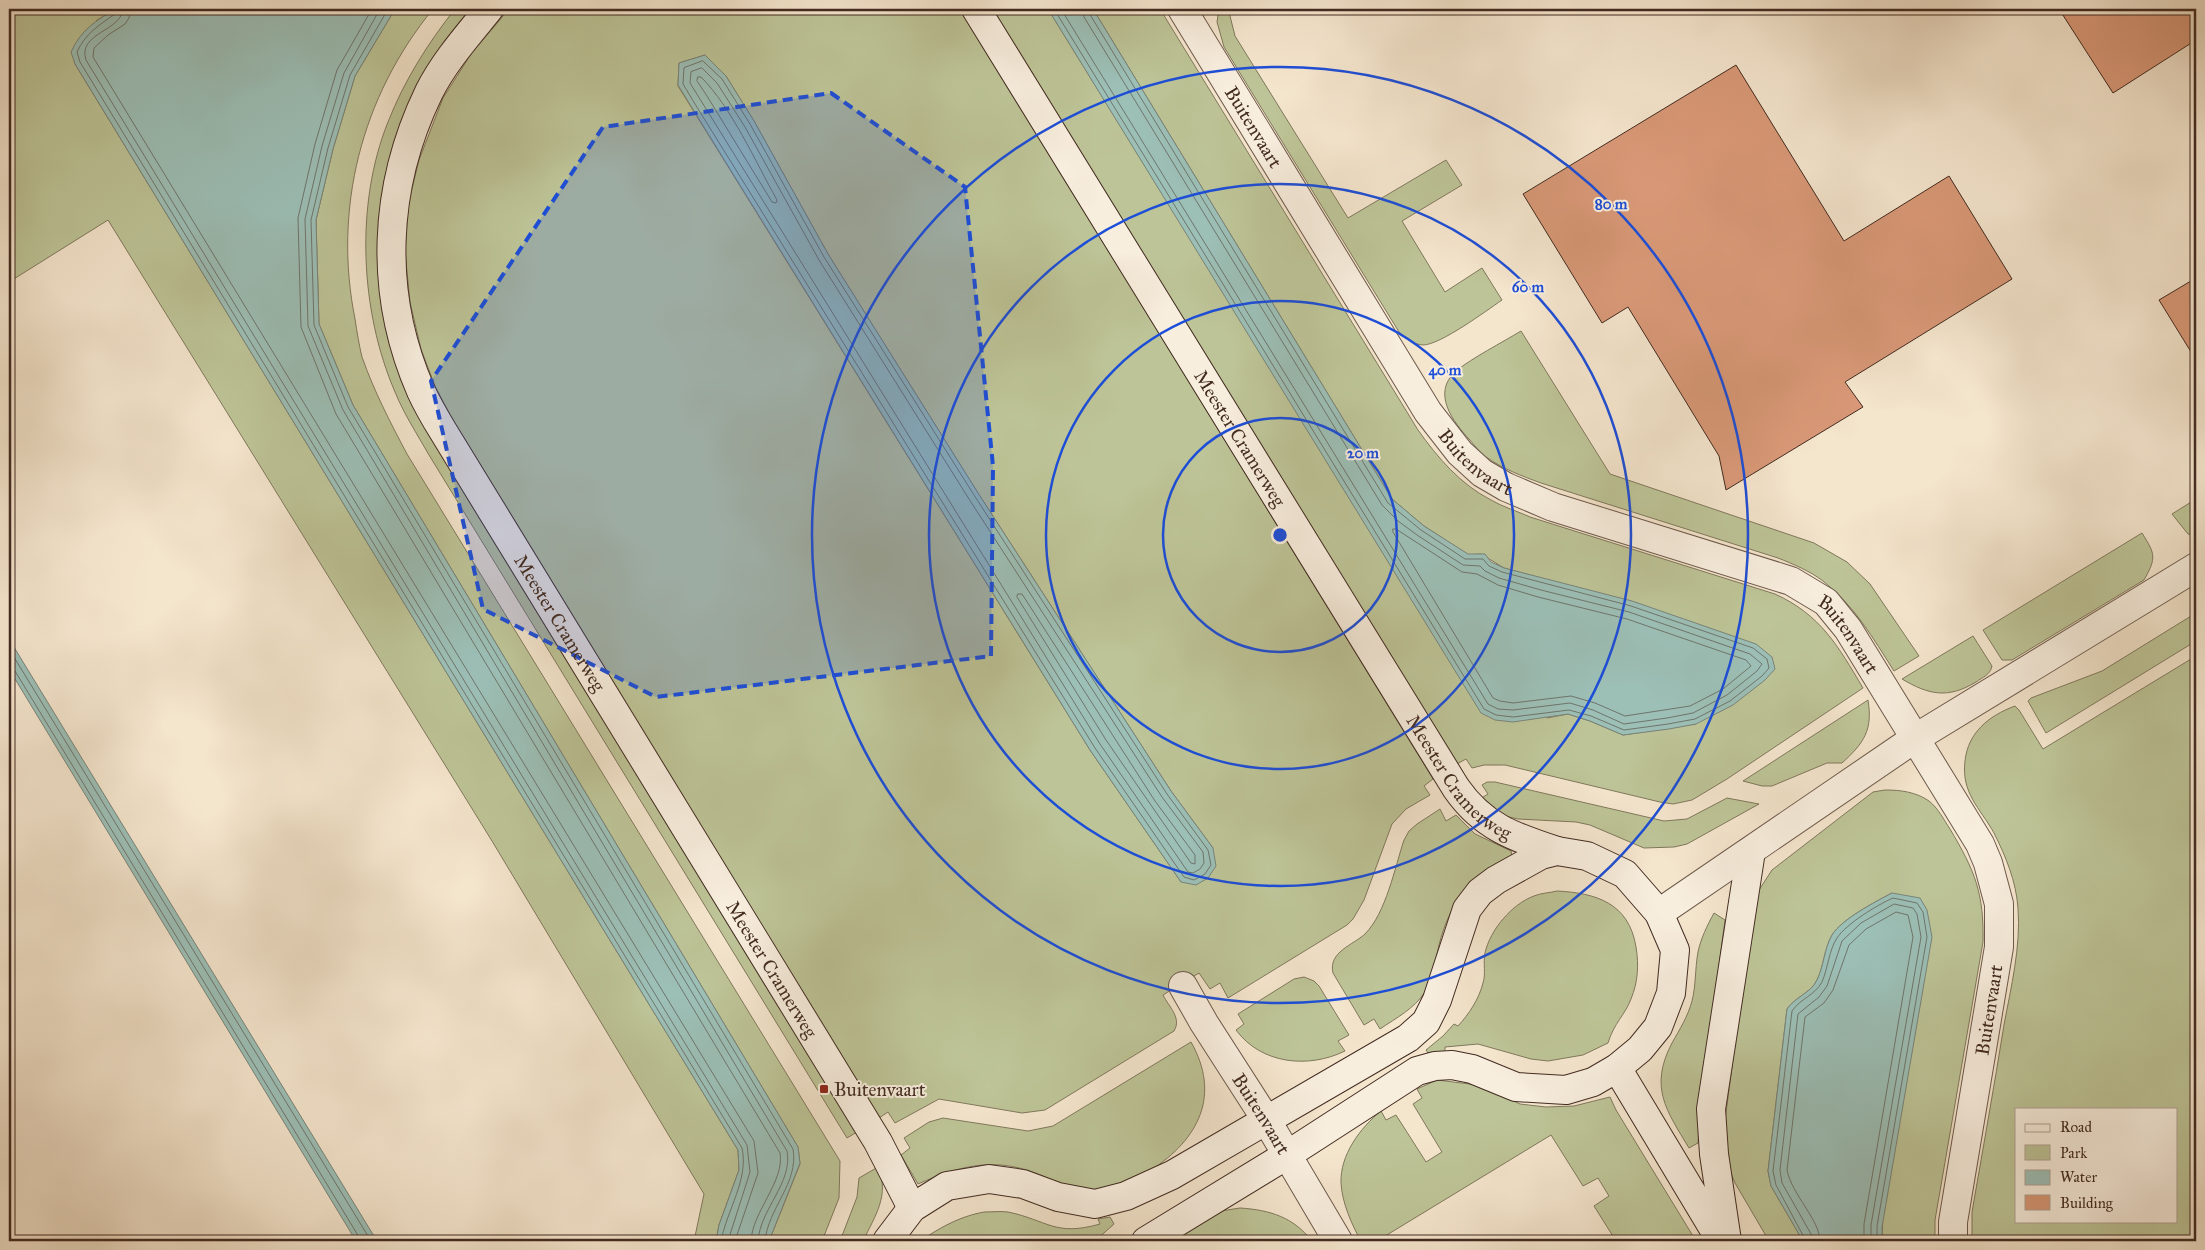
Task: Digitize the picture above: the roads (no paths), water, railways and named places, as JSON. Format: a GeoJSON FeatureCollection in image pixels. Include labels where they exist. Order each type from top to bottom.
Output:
{"type":"FeatureCollection","features":[{"type":"Feature","properties":{"kind":"main road","name":"Meester Cramerweg"},"geometry":{"type":"LineString","coordinates":[[489,9],[459,45],[430,92],[402,165],[394,203],[390,251],[395,304],[407,353],[421,391],[443,431],[873,1133],[912,1208]]}},
{"type":"Feature","properties":{"kind":"main road","name":"Meester Cramerweg"},"geometry":{"type":"LineString","coordinates":[[976,9],[1467,805],[1497,828],[1557,851],[1588,856],[1625,874],[1659,913],[1675,950],[1671,993],[1658,1027],[1640,1049],[1617,1068],[1593,1082],[1566,1090],[1516,1087],[1472,1069],[1452,1065],[1435,1066],[1418,1071],[1287,1156],[1146,1241]]}},
{"type":"Feature","properties":{"kind":"main road","name":"Buitenvaart"},"geometry":{"type":"LineString","coordinates":[[1182,9],[1428,412],[1460,453],[1482,473],[1506,487],[1552,507],[1790,581],[1826,602],[1848,629],[1980,844],[1988,863],[1999,904],[2000,947],[1953,1222],[1952,1241]]}},
{"type":"Feature","properties":{"kind":"main road"},"geometry":{"type":"LineString","coordinates":[[1659,913],[1914,739],[2196,567]]}},
{"type":"Feature","properties":{"kind":"main road"},"geometry":{"type":"LineString","coordinates":[[887,1241],[912,1208],[947,1186],[989,1179],[1023,1184],[1058,1197],[1095,1204],[1126,1196],[1172,1175],[1267,1121],[1408,1038],[1426,1022],[1437,1000],[1466,909],[1480,892],[1496,880],[1541,855],[1557,851]]}},
{"type":"Feature","properties":{"kind":"main road"},"geometry":{"type":"LineString","coordinates":[[1727,1241],[1714,1154],[1712,1109],[1750,851]]}},
{"type":"Feature","properties":{"kind":"main road","name":"Buitenvaart"},"geometry":{"type":"LineString","coordinates":[[1183,986],[1204,1023],[1267,1121],[1338,1241]]}},
{"type":"Feature","properties":{"kind":"main road"},"geometry":{"type":"LineString","coordinates":[[1617,1068],[1721,1241]]}},
{"type":"Feature","properties":{"kind":"water"},"geometry":{"type":"Polygon","coordinates":[[[116,9],[395,9],[355,76],[333,149],[316,220],[319,324],[353,405],[798,1147],[800,1163],[769,1241],[716,1241],[719,1225],[739,1170],[738,1150],[75,64],[71,52],[79,38],[95,22],[116,9]]]}},
{"type":"Feature","properties":{"kind":"water"},"geometry":{"type":"Polygon","coordinates":[[[1048,9],[1093,9],[1392,499],[1424,526],[1468,554],[1485,554],[1491,562],[1504,568],[1632,601],[1756,644],[1772,657],[1775,669],[1765,680],[1733,705],[1696,724],[1623,735],[1568,714],[1513,722],[1495,720],[1481,713],[1048,9]]]}},
{"type":"Feature","properties":{"kind":"water"},"geometry":{"type":"Polygon","coordinates":[[[705,55],[726,76],[754,121],[828,254],[978,493],[1171,791],[1213,848],[1216,866],[1208,878],[1196,885],[1181,882],[1090,750],[678,85],[679,63],[705,55]]]}},
{"type":"Feature","properties":{"kind":"water"},"geometry":{"type":"Polygon","coordinates":[[[9,639],[377,1241],[356,1241],[9,669],[9,639]]]}},
{"type":"Feature","properties":{"kind":"water"},"geometry":{"type":"Polygon","coordinates":[[[1892,893],[1920,898],[1927,910],[1932,937],[1882,1227],[1882,1241],[1803,1241],[1771,1186],[1768,1171],[1787,1009],[1814,984],[1819,975],[1829,940],[1837,929],[1859,911],[1892,893]]]}},
{"type":"Feature","properties":{"kind":"place","name":"Buitenvaart"},"geometry":{"type":"Point","coordinates":[824,1089]}}]}
